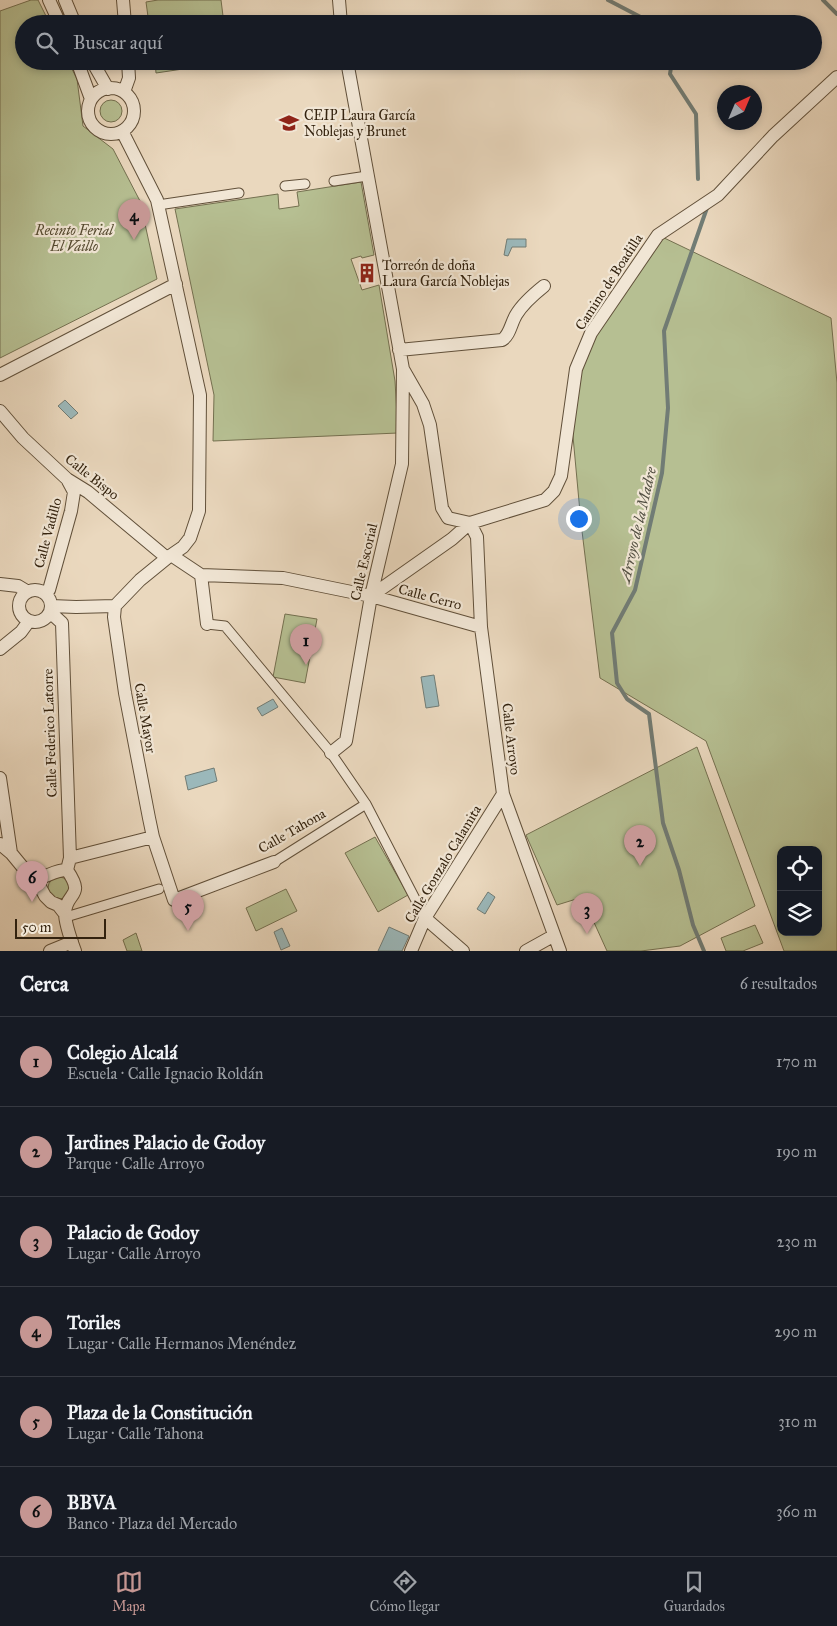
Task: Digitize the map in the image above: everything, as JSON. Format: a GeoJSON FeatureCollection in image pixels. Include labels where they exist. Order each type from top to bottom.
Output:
{"type":"FeatureCollection","features":[{"type":"Feature","properties":{"kind":"street"},"geometry":{"type":"LineString","coordinates":[[49,0],[56,15]]}},
{"type":"Feature","properties":{"kind":"street"},"geometry":{"type":"LineString","coordinates":[[65,0],[72,15]]}},
{"type":"Feature","properties":{"kind":"street"},"geometry":{"type":"LineString","coordinates":[[123,0],[124,15]]}},
{"type":"Feature","properties":{"kind":"street"},"geometry":{"type":"LineString","coordinates":[[339,0],[340,15]]}},
{"type":"Feature","properties":{"kind":"street"},"geometry":{"type":"LineString","coordinates":[[80,70],[91,99]]}},
{"type":"Feature","properties":{"kind":"street"},"geometry":{"type":"LineString","coordinates":[[97,70],[108,89]]}},
{"type":"Feature","properties":{"kind":"street"},"geometry":{"type":"LineString","coordinates":[[124,92],[130,78],[129,70]]}},
{"type":"Feature","properties":{"kind":"street"},"geometry":{"type":"LineString","coordinates":[[349,70],[403,369],[423,404],[430,425],[442,508],[448,518],[445,544]]}},
{"type":"Feature","properties":{"kind":"street","name":"Camino de Boadilla"},"geometry":{"type":"LineString","coordinates":[[470,523],[545,500],[554,491],[561,476],[576,369],[591,333],[658,235],[718,195],[773,136],[837,77]]}},
{"type":"Feature","properties":{"kind":"street"},"geometry":{"type":"LineString","coordinates":[[114,88],[124,92],[130,99],[133,108],[133,117],[129,125],[122,131],[114,134],[105,134],[98,130],[88,116],[88,107],[91,99],[96,94],[108,89],[114,88]]}},
{"type":"Feature","properties":{"kind":"street"},"geometry":{"type":"LineString","coordinates":[[50,609],[115,606],[140,580],[183,547],[190,538],[199,511],[200,395],[157,200],[122,131]]}},
{"type":"Feature","properties":{"kind":"street"},"geometry":{"type":"LineString","coordinates":[[334,181],[368,176]]}},
{"type":"Feature","properties":{"kind":"street"},"geometry":{"type":"LineString","coordinates":[[285,186],[304,184]]}},
{"type":"Feature","properties":{"kind":"street"},"geometry":{"type":"LineString","coordinates":[[158,205],[239,193]]}},
{"type":"Feature","properties":{"kind":"street"},"geometry":{"type":"LineString","coordinates":[[0,376],[176,284]]}},
{"type":"Feature","properties":{"kind":"street"},"geometry":{"type":"LineString","coordinates":[[399,350],[502,340],[506,338],[517,314],[529,298],[544,286]]}},
{"type":"Feature","properties":{"kind":"street","name":"Calle Escorial"},"geometry":{"type":"LineString","coordinates":[[331,753],[346,741],[371,596],[402,464],[403,369]]}},
{"type":"Feature","properties":{"kind":"street","name":"Calle Bispo"},"geometry":{"type":"LineString","coordinates":[[0,411],[23,438],[67,479],[88,492],[169,557],[201,575]]}},
{"type":"Feature","properties":{"kind":"street","name":"Calle Vadillo"},"geometry":{"type":"LineString","coordinates":[[42,592],[48,590],[71,511],[74,492],[67,479]]}},
{"type":"Feature","properties":{"kind":"street"},"geometry":{"type":"LineString","coordinates":[[448,518],[470,523]]}},
{"type":"Feature","properties":{"kind":"street"},"geometry":{"type":"LineString","coordinates":[[371,596],[445,544],[470,523]]}},
{"type":"Feature","properties":{"kind":"street","name":"Calle Arroyo"},"geometry":{"type":"LineString","coordinates":[[470,523],[477,537],[481,627],[503,794],[560,951]]}},
{"type":"Feature","properties":{"kind":"street"},"geometry":{"type":"LineString","coordinates":[[201,575],[206,624],[225,626],[331,753],[366,804],[425,918],[463,951]]}},
{"type":"Feature","properties":{"kind":"street","name":"Calle Cerro"},"geometry":{"type":"LineString","coordinates":[[201,575],[283,578],[371,596],[481,627]]}},
{"type":"Feature","properties":{"kind":"street"},"geometry":{"type":"LineString","coordinates":[[0,584],[18,586],[28,592]]}},
{"type":"Feature","properties":{"kind":"street"},"geometry":{"type":"LineString","coordinates":[[34,590],[42,592],[49,599],[50,609],[45,619],[38,622],[29,621],[22,616],[19,607],[21,598],[34,590]]}},
{"type":"Feature","properties":{"kind":"street","name":"Calle Mayor"},"geometry":{"type":"LineString","coordinates":[[115,606],[114,618],[125,693],[153,837],[174,900]]}},
{"type":"Feature","properties":{"kind":"street","name":"Calle Federico Latorre"},"geometry":{"type":"LineString","coordinates":[[50,609],[62,623],[68,864],[75,885],[75,892],[67,906],[66,915]]}},
{"type":"Feature","properties":{"kind":"street"},"geometry":{"type":"LineString","coordinates":[[0,649],[22,632],[29,621]]}},
{"type":"Feature","properties":{"kind":"street"},"geometry":{"type":"LineString","coordinates":[[0,778],[11,853]]}},
{"type":"Feature","properties":{"kind":"street","name":"Calle Gonzalo Calamita"},"geometry":{"type":"LineString","coordinates":[[411,951],[425,918],[503,794]]}},
{"type":"Feature","properties":{"kind":"street","name":"Calle Tahona"},"geometry":{"type":"LineString","coordinates":[[174,900],[274,862],[366,804]]}},
{"type":"Feature","properties":{"kind":"street"},"geometry":{"type":"LineString","coordinates":[[36,881],[68,864],[153,837]]}},
{"type":"Feature","properties":{"kind":"street"},"geometry":{"type":"LineString","coordinates":[[0,844],[11,853],[36,881],[45,896],[66,915],[74,946],[50,951]]}},
{"type":"Feature","properties":{"kind":"street"},"geometry":{"type":"LineString","coordinates":[[66,915],[158,888]]}},
{"type":"Feature","properties":{"kind":"street"},"geometry":{"type":"LineString","coordinates":[[526,951],[553,936]]}},
{"type":"Feature","properties":{"kind":"green space","name":"Recinto Ferial El Vaillo"},"geometry":{"type":"Polygon","coordinates":[[[31,0],[38,0],[46,15],[15,15],[15,70],[72,70],[77,79],[83,126],[113,149],[140,201],[157,279],[0,358],[0,11],[31,0]]]}},
{"type":"Feature","properties":{"kind":"green space"},"geometry":{"type":"Polygon","coordinates":[[[158,0],[221,0],[223,15],[148,15],[146,2],[158,0]]]}},
{"type":"Feature","properties":{"kind":"green space"},"geometry":{"type":"Polygon","coordinates":[[[156,70],[176,70],[156,73],[156,70]]]}},
{"type":"Feature","properties":{"kind":"green space"},"geometry":{"type":"Polygon","coordinates":[[[107,100],[115,100],[122,107],[122,115],[115,122],[107,122],[100,115],[100,107],[107,100]]]}},
{"type":"Feature","properties":{"kind":"green space"},"geometry":{"type":"Polygon","coordinates":[[[361,182],[374,255],[351,259],[362,290],[379,285],[395,381],[398,433],[213,441],[214,395],[175,209],[278,194],[279,209],[299,206],[297,192],[361,182]]]}},
{"type":"Feature","properties":{"kind":"green space"},"geometry":{"type":"Polygon","coordinates":[[[658,235],[831,318],[837,383],[837,951],[784,951],[778,936],[822,936],[822,846],[777,846],[777,932],[706,741],[600,678],[581,523],[570,404],[576,369],[658,235]]]}},
{"type":"Feature","properties":{"kind":"green space"},"geometry":{"type":"Polygon","coordinates":[[[285,614],[317,619],[305,683],[273,677],[285,614]]]}},
{"type":"Feature","properties":{"kind":"green space"},"geometry":{"type":"Polygon","coordinates":[[[697,747],[755,906],[680,946],[641,951],[607,951],[587,907],[590,905],[586,896],[557,905],[526,835],[697,747]]]}},
{"type":"Feature","properties":{"kind":"green space"},"geometry":{"type":"Polygon","coordinates":[[[375,837],[408,895],[378,912],[345,853],[375,837]]]}},
{"type":"Feature","properties":{"kind":"green space"},"geometry":{"type":"Polygon","coordinates":[[[59,877],[67,880],[70,888],[67,896],[59,899],[51,896],[48,888],[51,880],[59,877]]]}},
{"type":"Feature","properties":{"kind":"green space"},"geometry":{"type":"Polygon","coordinates":[[[286,889],[297,911],[256,931],[246,908],[286,889]]]}},
{"type":"Feature","properties":{"kind":"green space"},"geometry":{"type":"Polygon","coordinates":[[[755,925],[763,943],[743,951],[726,951],[721,938],[755,925]]]}},
{"type":"Feature","properties":{"kind":"green space"},"geometry":{"type":"Polygon","coordinates":[[[136,933],[142,951],[127,951],[123,940],[136,933]]]}},
{"type":"Feature","properties":{"kind":"water"},"geometry":{"type":"Polygon","coordinates":[[[507,239],[526,239],[526,247],[512,247],[508,256],[504,255],[507,239]]]}},
{"type":"Feature","properties":{"kind":"water"},"geometry":{"type":"Polygon","coordinates":[[[65,400],[78,413],[71,419],[58,406],[65,400]]]}},
{"type":"Feature","properties":{"kind":"water"},"geometry":{"type":"Polygon","coordinates":[[[434,675],[439,706],[426,708],[421,677],[434,675]]]}},
{"type":"Feature","properties":{"kind":"water"},"geometry":{"type":"Polygon","coordinates":[[[273,699],[278,707],[262,716],[257,708],[273,699]]]}},
{"type":"Feature","properties":{"kind":"water"},"geometry":{"type":"Polygon","coordinates":[[[214,768],[217,781],[188,790],[185,776],[214,768]]]}},
{"type":"Feature","properties":{"kind":"water"},"geometry":{"type":"Polygon","coordinates":[[[488,892],[495,897],[485,914],[477,909],[488,892]]]}},
{"type":"Feature","properties":{"kind":"water"},"geometry":{"type":"Polygon","coordinates":[[[389,927],[409,936],[402,951],[378,951],[389,927]]]}},
{"type":"Feature","properties":{"kind":"water"},"geometry":{"type":"Polygon","coordinates":[[[282,928],[290,946],[281,950],[274,932],[282,928]]]}},
{"type":"Feature","properties":{"kind":"waterway","name":"Arroyo de la Madre"},"geometry":{"type":"LineString","coordinates":[[608,0],[637,15]]}},
{"type":"Feature","properties":{"kind":"waterway"},"geometry":{"type":"LineString","coordinates":[[823,0],[837,14]]}},
{"type":"Feature","properties":{"kind":"waterway","name":"Arroyo de la Madre"},"geometry":{"type":"LineString","coordinates":[[671,70],[670,74],[696,114],[698,179]]}},
{"type":"Feature","properties":{"kind":"waterway","name":"Arroyo de la Madre"},"geometry":{"type":"LineString","coordinates":[[704,951],[693,925],[679,870],[663,823],[649,714],[627,699],[617,683],[612,633],[635,590],[662,473],[668,408],[664,331],[708,205]]}},
{"type":"Feature","properties":{"kind":"place","name":"CEIP Laura García Noblejas y Brunet"},"geometry":{"type":"Point","coordinates":[289,123]}},
{"type":"Feature","properties":{"kind":"place","name":"Toriles"},"geometry":{"type":"Point","coordinates":[134,240]}},
{"type":"Feature","properties":{"kind":"place","name":"Torreón de doña Laura García Noblejas"},"geometry":{"type":"Point","coordinates":[367,273]}},
{"type":"Feature","properties":{"kind":"place","name":"Colegio Alcalá"},"geometry":{"type":"Point","coordinates":[306,665]}},
{"type":"Feature","properties":{"kind":"place","name":"Jardines Palacio de Godoy"},"geometry":{"type":"Point","coordinates":[640,866]}},
{"type":"Feature","properties":{"kind":"place","name":"BBVA"},"geometry":{"type":"Point","coordinates":[32,902]}},
{"type":"Feature","properties":{"kind":"place","name":"Plaza de la Constitución"},"geometry":{"type":"Point","coordinates":[188,931]}},
{"type":"Feature","properties":{"kind":"place","name":"Palacio de Godoy"},"geometry":{"type":"Point","coordinates":[587,934]}}]}
